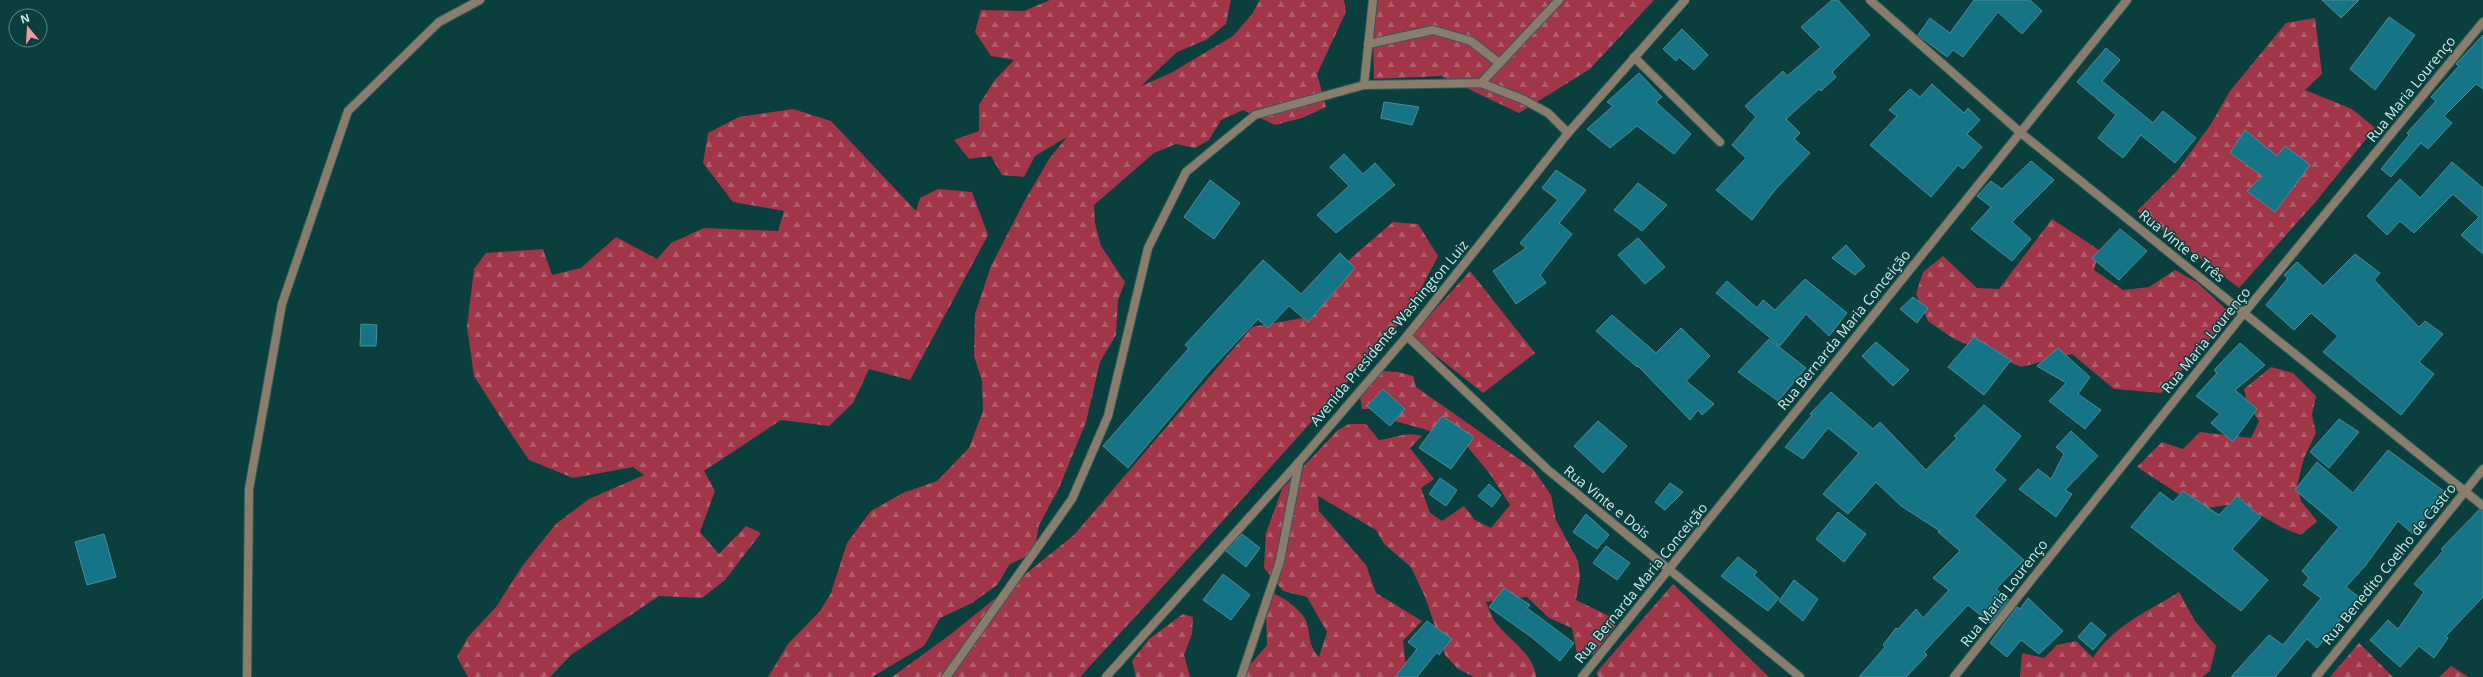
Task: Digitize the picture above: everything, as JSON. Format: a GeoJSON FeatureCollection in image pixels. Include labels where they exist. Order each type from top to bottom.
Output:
{"type":"FeatureCollection","features":[{"type":"Feature","properties":{"kind":"street"},"geometry":{"type":"LineString","coordinates":[[247,677],[249,489],[282,304],[348,111],[440,22],[480,0]]}},
{"type":"Feature","properties":{"kind":"street"},"geometry":{"type":"LineString","coordinates":[[1364,84],[1373,0]]}},
{"type":"Feature","properties":{"kind":"street"},"geometry":{"type":"LineString","coordinates":[[1482,83],[1559,0]]}},
{"type":"Feature","properties":{"kind":"street","name":"Avenida Presidente Washington Luiz"},"geometry":{"type":"LineString","coordinates":[[1106,677],[1299,462],[1407,336],[1568,133],[1634,56],[1685,0]]}},
{"type":"Feature","properties":{"kind":"street","name":"Rua Vinte e Três"},"geometry":{"type":"LineString","coordinates":[[1870,0],[2021,133],[2483,506]]}},
{"type":"Feature","properties":{"kind":"street","name":"Rua Bernarda Maria Conceição"},"geometry":{"type":"LineString","coordinates":[[1582,677],[2127,0]]}},
{"type":"Feature","properties":{"kind":"street","name":"Rua Maria Lourenço"},"geometry":{"type":"LineString","coordinates":[[1954,677],[2244,313],[2483,22]]}},
{"type":"Feature","properties":{"kind":"street"},"geometry":{"type":"LineString","coordinates":[[1368,44],[1433,30],[1471,40],[1499,63]]}},
{"type":"Feature","properties":{"kind":"street"},"geometry":{"type":"LineString","coordinates":[[1634,56],[1720,142]]}},
{"type":"Feature","properties":{"kind":"street"},"geometry":{"type":"LineString","coordinates":[[946,677],[1072,500],[1108,416],[1148,248],[1186,172],[1255,115],[1364,84],[1482,83],[1522,99],[1548,113],[1568,133]]}},
{"type":"Feature","properties":{"kind":"street","name":"Rua Vinte e Dois"},"geometry":{"type":"LineString","coordinates":[[1407,336],[1547,470],[1800,677]]}},
{"type":"Feature","properties":{"kind":"street"},"geometry":{"type":"LineString","coordinates":[[1241,677],[1280,561],[1299,462]]}},
{"type":"Feature","properties":{"kind":"street","name":"Rua Benedito Coelho de Castro"},"geometry":{"type":"LineString","coordinates":[[2316,677],[2483,469]]}},
{"type":"Feature","properties":{"kind":"green space"},"geometry":{"type":"Polygon","coordinates":[[[1050,0],[1231,0],[1226,24],[1206,40],[1177,52],[1141,86],[1171,73],[1233,36],[1252,14],[1260,0],[1344,0],[1346,12],[1317,74],[1326,107],[1302,118],[1275,125],[1243,110],[1221,120],[1209,140],[1195,148],[1176,144],[1154,153],[1094,205],[1095,223],[1101,246],[1125,282],[1118,300],[1116,335],[1100,362],[1086,422],[1059,488],[1039,525],[1034,553],[1010,564],[997,585],[972,603],[940,618],[924,646],[872,677],[768,677],[788,644],[820,611],[831,593],[847,543],[871,511],[903,493],[937,481],[969,448],[983,411],[982,381],[974,356],[975,314],[991,266],[1024,202],[1049,159],[1067,137],[1035,156],[1024,177],[1002,175],[991,156],[969,159],[954,140],[979,131],[979,105],[994,81],[1014,60],[991,56],[975,32],[981,10],[1024,11],[1050,0]]]}},
{"type":"Feature","properties":{"kind":"green space"},"geometry":{"type":"Polygon","coordinates":[[[1372,0],[1654,0],[1590,69],[1519,113],[1441,76],[1374,79],[1372,0]]]}},
{"type":"Feature","properties":{"kind":"green space"},"geometry":{"type":"Polygon","coordinates":[[[2315,18],[2322,74],[2305,90],[2352,109],[2375,128],[2318,199],[2239,288],[2137,211],[2177,171],[2211,124],[2230,91],[2286,23],[2315,18]]]}},
{"type":"Feature","properties":{"kind":"green space"},"geometry":{"type":"Polygon","coordinates":[[[793,109],[831,121],[916,211],[920,198],[938,189],[972,192],[988,235],[910,380],[869,369],[853,403],[829,426],[781,420],[704,471],[715,491],[700,532],[719,554],[746,526],[761,533],[725,580],[702,598],[659,596],[571,655],[550,677],[468,677],[457,657],[468,637],[496,607],[523,565],[556,524],[589,499],[644,475],[633,467],[573,478],[529,460],[474,376],[467,327],[474,269],[486,253],[543,249],[552,275],[581,268],[616,237],[657,259],[671,243],[704,228],[778,231],[784,211],[733,202],[703,163],[708,133],[739,117],[793,109]]]}},
{"type":"Feature","properties":{"kind":"green space"},"geometry":{"type":"Polygon","coordinates":[[[2052,219],[2099,250],[2094,270],[2123,290],[2149,287],[2175,270],[2198,283],[2232,315],[2161,393],[2114,389],[2072,354],[2021,367],[1954,339],[1928,321],[1916,294],[1923,272],[1943,256],[1977,288],[1999,289],[2052,219]]]}},
{"type":"Feature","properties":{"kind":"green space"},"geometry":{"type":"Polygon","coordinates":[[[1393,222],[1418,224],[1438,256],[1407,315],[1210,535],[1080,677],[892,677],[951,634],[1074,535],[1252,327],[1303,318],[1350,259],[1393,222]]]}},
{"type":"Feature","properties":{"kind":"green space"},"geometry":{"type":"Polygon","coordinates":[[[1470,271],[1535,353],[1483,393],[1411,336],[1470,271]]]}},
{"type":"Feature","properties":{"kind":"green space"},"geometry":{"type":"Polygon","coordinates":[[[2271,367],[2293,373],[2316,396],[2312,415],[2316,433],[2304,458],[2297,485],[2301,501],[2317,521],[2301,535],[2283,528],[2239,503],[2202,509],[2137,467],[2162,442],[2183,449],[2200,432],[2251,438],[2259,421],[2247,403],[2244,389],[2271,367]]]}},
{"type":"Feature","properties":{"kind":"green space"},"geometry":{"type":"Polygon","coordinates":[[[1383,371],[1398,372],[1413,376],[1416,387],[1533,469],[1551,495],[1556,520],[1578,561],[1580,577],[1576,600],[1609,616],[1616,625],[1594,654],[1578,659],[1572,628],[1549,618],[1527,597],[1486,602],[1495,622],[1520,647],[1531,661],[1536,677],[1474,677],[1458,669],[1445,655],[1425,597],[1411,567],[1384,544],[1376,530],[1318,496],[1319,511],[1366,565],[1376,593],[1422,621],[1403,641],[1406,667],[1403,677],[1244,677],[1249,666],[1267,645],[1265,590],[1286,600],[1301,613],[1308,627],[1312,647],[1319,657],[1327,632],[1307,597],[1283,591],[1264,568],[1266,533],[1282,489],[1338,430],[1349,424],[1366,424],[1379,440],[1410,434],[1422,436],[1410,448],[1434,479],[1421,488],[1430,513],[1442,521],[1464,506],[1475,520],[1491,528],[1510,505],[1490,474],[1462,440],[1395,421],[1391,409],[1362,409],[1360,395],[1372,380],[1383,371]]]}},
{"type":"Feature","properties":{"kind":"green space"},"geometry":{"type":"Polygon","coordinates":[[[1673,584],[1769,677],[1599,677],[1596,673],[1673,584]]]}},
{"type":"Feature","properties":{"kind":"green space"},"geometry":{"type":"Polygon","coordinates":[[[2179,592],[2195,621],[2216,646],[2210,671],[2202,677],[2020,677],[2022,653],[2044,658],[2057,645],[2076,641],[2093,658],[2110,637],[2121,628],[2179,592]]]}},
{"type":"Feature","properties":{"kind":"green space"},"geometry":{"type":"Polygon","coordinates":[[[1183,614],[1193,617],[1192,634],[1184,655],[1190,677],[1136,677],[1132,661],[1149,639],[1183,614]]]}},
{"type":"Feature","properties":{"kind":"green space"},"geometry":{"type":"Polygon","coordinates":[[[2359,643],[2393,677],[2330,677],[2359,643]]]}},
{"type":"Feature","properties":{"kind":"green space"},"geometry":{"type":"Polygon","coordinates":[[[2451,666],[2469,677],[2439,677],[2451,666]]]}},
{"type":"Feature","properties":{"kind":"building"},"geometry":{"type":"Polygon","coordinates":[[[1832,0],[1838,0],[1870,35],[1832,72],[1836,77],[1821,91],[1819,89],[1786,119],[1800,133],[1794,139],[1810,153],[1775,190],[1752,220],[1716,190],[1746,158],[1732,145],[1756,117],[1745,106],[1783,71],[1787,76],[1821,47],[1801,27],[1832,0]]]}},
{"type":"Feature","properties":{"kind":"building"},"geometry":{"type":"Polygon","coordinates":[[[1974,0],[2030,0],[2042,11],[2022,34],[1998,12],[1963,57],[1953,50],[1947,57],[1918,35],[1930,18],[1950,33],[1974,0]]]}},
{"type":"Feature","properties":{"kind":"building"},"geometry":{"type":"Polygon","coordinates":[[[2322,0],[2359,0],[2341,18],[2322,0]]]}},
{"type":"Feature","properties":{"kind":"building"},"geometry":{"type":"Polygon","coordinates":[[[2389,17],[2415,35],[2375,90],[2350,69],[2389,17]]]}},
{"type":"Feature","properties":{"kind":"building"},"geometry":{"type":"Polygon","coordinates":[[[1682,29],[1708,55],[1694,70],[1679,57],[1676,61],[1663,49],[1682,29]]]}},
{"type":"Feature","properties":{"kind":"building"},"geometry":{"type":"Polygon","coordinates":[[[2483,35],[2483,89],[2476,84],[2444,116],[2452,123],[2428,149],[2421,143],[2391,177],[2381,169],[2409,135],[2407,133],[2436,101],[2431,97],[2459,66],[2456,64],[2483,35]]]}},
{"type":"Feature","properties":{"kind":"building"},"geometry":{"type":"Polygon","coordinates":[[[2106,48],[2120,60],[2102,81],[2153,123],[2163,111],[2196,138],[2175,163],[2141,135],[2123,158],[2098,138],[2116,115],[2077,82],[2106,48]]]}},
{"type":"Feature","properties":{"kind":"building"},"geometry":{"type":"Polygon","coordinates":[[[1639,73],[1662,97],[1656,102],[1691,134],[1674,154],[1637,126],[1610,148],[1587,129],[1613,106],[1607,102],[1639,73]]]}},
{"type":"Feature","properties":{"kind":"building"},"geometry":{"type":"Polygon","coordinates":[[[1932,84],[1964,113],[1968,108],[1980,120],[1967,134],[1982,147],[1963,169],[1958,165],[1931,197],[1870,145],[1897,116],[1889,110],[1910,89],[1920,97],[1932,84]]]}},
{"type":"Feature","properties":{"kind":"building"},"geometry":{"type":"Polygon","coordinates":[[[1384,102],[1419,107],[1412,125],[1381,118],[1384,102]]]}},
{"type":"Feature","properties":{"kind":"building"},"geometry":{"type":"Polygon","coordinates":[[[2245,130],[2277,156],[2285,146],[2310,165],[2275,212],[2247,191],[2262,176],[2230,153],[2245,130]]]}},
{"type":"Feature","properties":{"kind":"building"},"geometry":{"type":"Polygon","coordinates":[[[1344,154],[1363,174],[1375,163],[1395,185],[1336,233],[1317,215],[1349,186],[1330,167],[1344,154]]]}},
{"type":"Feature","properties":{"kind":"building"},"geometry":{"type":"Polygon","coordinates":[[[2031,161],[2054,180],[2012,222],[2031,239],[2012,261],[1971,229],[1991,207],[1977,196],[1991,181],[2002,189],[2031,161]]]}},
{"type":"Feature","properties":{"kind":"building"},"geometry":{"type":"Polygon","coordinates":[[[2452,162],[2483,188],[2483,254],[2461,235],[2479,217],[2453,194],[2414,233],[2400,221],[2387,235],[2367,216],[2400,179],[2420,198],[2452,162]]]}},
{"type":"Feature","properties":{"kind":"building"},"geometry":{"type":"Polygon","coordinates":[[[1556,170],[1586,190],[1559,223],[1572,234],[1540,275],[1546,283],[1516,304],[1493,271],[1526,248],[1520,243],[1558,200],[1542,188],[1556,170]]]}},
{"type":"Feature","properties":{"kind":"building"},"geometry":{"type":"Polygon","coordinates":[[[1210,180],[1240,203],[1214,239],[1184,217],[1210,180]]]}},
{"type":"Feature","properties":{"kind":"building"},"geometry":{"type":"Polygon","coordinates":[[[1638,183],[1667,205],[1642,231],[1614,210],[1638,183]]]}},
{"type":"Feature","properties":{"kind":"building"},"geometry":{"type":"Polygon","coordinates":[[[2120,229],[2147,251],[2119,280],[2092,258],[2120,229]]]}},
{"type":"Feature","properties":{"kind":"building"},"geometry":{"type":"Polygon","coordinates":[[[1638,238],[1665,267],[1645,284],[1618,255],[1638,238]]]}},
{"type":"Feature","properties":{"kind":"building"},"geometry":{"type":"Polygon","coordinates":[[[1846,245],[1865,266],[1855,275],[1832,258],[1846,245]]]}},
{"type":"Feature","properties":{"kind":"building"},"geometry":{"type":"Polygon","coordinates":[[[1340,253],[1355,268],[1308,322],[1289,306],[1268,328],[1258,319],[1212,368],[1128,468],[1103,446],[1189,348],[1185,345],[1263,260],[1301,294],[1340,253]]]}},
{"type":"Feature","properties":{"kind":"building"},"geometry":{"type":"Polygon","coordinates":[[[2355,254],[2380,273],[2374,280],[2419,327],[2425,321],[2443,334],[2419,362],[2434,374],[2401,415],[2323,352],[2338,336],[2311,313],[2294,330],[2266,305],[2288,278],[2284,275],[2297,262],[2323,286],[2355,254]]]}},
{"type":"Feature","properties":{"kind":"building"},"geometry":{"type":"Polygon","coordinates":[[[1805,279],[1847,313],[1829,336],[1806,314],[1780,346],[1716,293],[1727,281],[1757,308],[1763,300],[1775,310],[1805,279]]]}},
{"type":"Feature","properties":{"kind":"building"},"geometry":{"type":"Polygon","coordinates":[[[1913,297],[1928,308],[1917,323],[1900,309],[1913,297]]]}},
{"type":"Feature","properties":{"kind":"building"},"geometry":{"type":"Polygon","coordinates":[[[1612,315],[1656,353],[1681,328],[1710,356],[1686,381],[1714,404],[1702,415],[1698,410],[1690,420],[1638,366],[1637,367],[1596,331],[1612,315]]]}},
{"type":"Feature","properties":{"kind":"building"},"geometry":{"type":"Polygon","coordinates":[[[361,324],[377,325],[376,346],[360,346],[361,324]]]}},
{"type":"Feature","properties":{"kind":"building"},"geometry":{"type":"Polygon","coordinates":[[[1974,337],[2011,360],[1984,395],[1948,367],[1974,337]]]}},
{"type":"Feature","properties":{"kind":"building"},"geometry":{"type":"Polygon","coordinates":[[[1769,339],[1806,368],[1778,401],[1738,372],[1769,339]]]}},
{"type":"Feature","properties":{"kind":"building"},"geometry":{"type":"Polygon","coordinates":[[[1876,342],[1909,370],[1893,386],[1862,356],[1876,342]]]}},
{"type":"Feature","properties":{"kind":"building"},"geometry":{"type":"Polygon","coordinates":[[[2240,343],[2265,365],[2235,390],[2257,409],[2233,442],[2211,423],[2220,414],[2196,396],[2217,373],[2214,370],[2240,343]]]}},
{"type":"Feature","properties":{"kind":"building"},"geometry":{"type":"Polygon","coordinates":[[[2058,348],[2090,377],[2078,394],[2101,410],[2085,429],[2049,401],[2066,383],[2037,366],[2058,348]]]}},
{"type":"Feature","properties":{"kind":"building"},"geometry":{"type":"Polygon","coordinates":[[[1383,389],[1405,409],[1390,426],[1367,406],[1383,389]]]}},
{"type":"Feature","properties":{"kind":"building"},"geometry":{"type":"Polygon","coordinates":[[[1831,392],[1873,429],[1880,422],[1926,470],[1957,438],[1954,436],[1984,405],[2021,436],[1994,470],[2006,480],[1974,516],[2024,560],[1996,589],[2009,600],[1990,623],[1968,605],[1924,652],[1927,655],[1906,677],[1859,677],[1885,647],[1883,645],[1896,628],[1898,629],[1916,609],[1923,618],[1949,590],[1933,578],[1960,551],[1938,532],[1940,531],[1901,506],[1876,482],[1848,514],[1823,494],[1859,453],[1828,428],[1803,459],[1785,447],[1812,415],[1810,414],[1831,392]]]}},
{"type":"Feature","properties":{"kind":"building"},"geometry":{"type":"Polygon","coordinates":[[[1442,416],[1474,437],[1451,469],[1419,448],[1442,416]]]}},
{"type":"Feature","properties":{"kind":"building"},"geometry":{"type":"Polygon","coordinates":[[[2339,419],[2359,432],[2329,468],[2310,452],[2339,419]]]}},
{"type":"Feature","properties":{"kind":"building"},"geometry":{"type":"Polygon","coordinates":[[[1598,421],[1627,446],[1603,473],[1574,446],[1598,421]]]}},
{"type":"Feature","properties":{"kind":"building"},"geometry":{"type":"Polygon","coordinates":[[[2071,431],[2098,456],[2065,490],[2072,494],[2056,517],[2019,489],[2038,469],[2051,479],[2064,454],[2056,447],[2071,431]]]}},
{"type":"Feature","properties":{"kind":"building"},"geometry":{"type":"Polygon","coordinates":[[[2388,450],[2445,492],[2413,534],[2398,521],[2365,566],[2346,587],[2359,597],[2317,648],[2307,639],[2275,677],[2231,677],[2269,635],[2283,645],[2321,598],[2303,585],[2309,578],[2302,571],[2339,527],[2295,490],[2317,462],[2353,493],[2388,450]]]}},
{"type":"Feature","properties":{"kind":"building"},"geometry":{"type":"Polygon","coordinates":[[[1440,478],[1457,490],[1446,506],[1429,494],[1440,478]]]}},
{"type":"Feature","properties":{"kind":"building"},"geometry":{"type":"Polygon","coordinates":[[[1670,483],[1683,492],[1665,510],[1655,502],[1670,483]]]}},
{"type":"Feature","properties":{"kind":"building"},"geometry":{"type":"Polygon","coordinates":[[[1489,484],[1501,495],[1492,507],[1478,496],[1489,484]]]}},
{"type":"Feature","properties":{"kind":"building"},"geometry":{"type":"Polygon","coordinates":[[[2183,491],[2219,515],[2237,496],[2261,517],[2232,549],[2268,580],[2241,611],[2131,527],[2160,492],[2173,502],[2183,491]]]}},
{"type":"Feature","properties":{"kind":"building"},"geometry":{"type":"Polygon","coordinates":[[[2479,510],[2483,511],[2483,597],[2446,636],[2448,638],[2434,658],[2419,646],[2400,667],[2370,640],[2388,620],[2398,629],[2424,592],[2414,584],[2443,551],[2441,549],[2479,510]]]}},
{"type":"Feature","properties":{"kind":"building"},"geometry":{"type":"Polygon","coordinates":[[[1838,512],[1866,534],[1844,562],[1816,539],[1838,512]]]}},
{"type":"Feature","properties":{"kind":"building"},"geometry":{"type":"Polygon","coordinates":[[[1586,514],[1609,535],[1597,549],[1573,532],[1586,514]]]}},
{"type":"Feature","properties":{"kind":"building"},"geometry":{"type":"Polygon","coordinates":[[[104,534],[116,577],[87,585],[75,542],[104,534]]]}},
{"type":"Feature","properties":{"kind":"building"},"geometry":{"type":"Polygon","coordinates":[[[1242,534],[1260,548],[1246,567],[1226,551],[1242,534]]]}},
{"type":"Feature","properties":{"kind":"building"},"geometry":{"type":"Polygon","coordinates":[[[1606,546],[1630,563],[1617,580],[1593,563],[1606,546]]]}},
{"type":"Feature","properties":{"kind":"building"},"geometry":{"type":"Polygon","coordinates":[[[1738,557],[1757,572],[1754,575],[1779,598],[1768,611],[1721,576],[1738,557]]]}},
{"type":"Feature","properties":{"kind":"building"},"geometry":{"type":"Polygon","coordinates":[[[1223,574],[1250,595],[1231,620],[1203,600],[1223,574]]]}},
{"type":"Feature","properties":{"kind":"building"},"geometry":{"type":"Polygon","coordinates":[[[1794,580],[1818,599],[1803,621],[1779,601],[1794,580]]]}},
{"type":"Feature","properties":{"kind":"building"},"geometry":{"type":"Polygon","coordinates":[[[1504,588],[1530,605],[1527,608],[1574,643],[1560,661],[1530,636],[1489,607],[1504,588]]]}},
{"type":"Feature","properties":{"kind":"building"},"geometry":{"type":"Polygon","coordinates":[[[2028,598],[2063,631],[2039,654],[2021,640],[2007,657],[1990,643],[2017,607],[2020,609],[2028,598]]]}},
{"type":"Feature","properties":{"kind":"building"},"geometry":{"type":"Polygon","coordinates":[[[1427,621],[1452,639],[1439,655],[1437,652],[1417,677],[1395,677],[1417,649],[1408,642],[1427,621]]]}},
{"type":"Feature","properties":{"kind":"building"},"geometry":{"type":"Polygon","coordinates":[[[2091,622],[2106,635],[2093,650],[2078,637],[2091,622]]]}}]}
